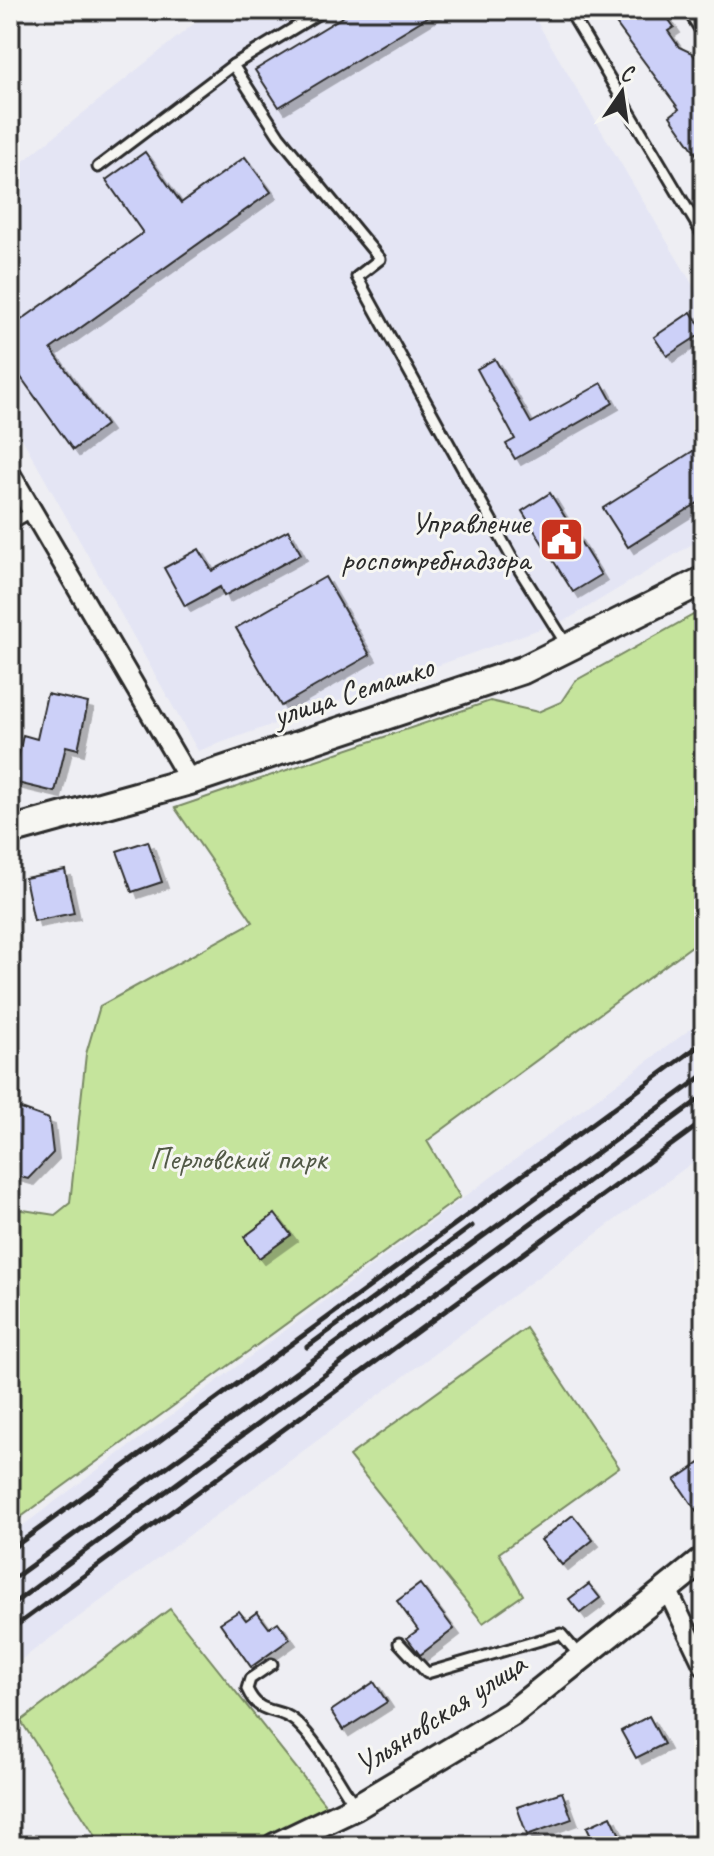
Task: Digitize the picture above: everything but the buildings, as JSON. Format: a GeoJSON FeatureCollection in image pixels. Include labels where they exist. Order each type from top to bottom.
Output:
{"type":"FeatureCollection","features":[{"type":"Feature","properties":{"kind":"main road","name":"улица Семашко"},"geometry":{"type":"LineString","coordinates":[[10,831],[190,781],[523,670],[570,650],[704,580]]}},
{"type":"Feature","properties":{"kind":"street"},"geometry":{"type":"LineString","coordinates":[[693,10],[704,27]]}},
{"type":"Feature","properties":{"kind":"street"},"geometry":{"type":"LineString","coordinates":[[10,473],[190,781]]}},
{"type":"Feature","properties":{"kind":"street","name":"Ульяновская улица"},"geometry":{"type":"LineString","coordinates":[[275,1846],[356,1807],[511,1714],[704,1559]]}},
{"type":"Feature","properties":{"kind":"street"},"geometry":{"type":"LineString","coordinates":[[666,1587],[704,1666]]}},
{"type":"Feature","properties":{"kind":"lane"},"geometry":{"type":"LineString","coordinates":[[98,167],[233,65],[324,10]]}},
{"type":"Feature","properties":{"kind":"lane"},"geometry":{"type":"LineString","coordinates":[[569,10],[704,237]]}},
{"type":"Feature","properties":{"kind":"lane"},"geometry":{"type":"LineString","coordinates":[[233,65],[279,136],[380,259],[357,277],[512,558],[570,650]]}},
{"type":"Feature","properties":{"kind":"lane"},"geometry":{"type":"LineString","coordinates":[[10,524],[33,511]]}},
{"type":"Feature","properties":{"kind":"lane"},"geometry":{"type":"LineString","coordinates":[[399,1643],[427,1673],[561,1634],[581,1657]]}},
{"type":"Feature","properties":{"kind":"lane"},"geometry":{"type":"LineString","coordinates":[[272,1664],[250,1679],[247,1689],[252,1701],[261,1709],[295,1722],[356,1807]]}},
{"type":"Feature","properties":{"kind":"shaded area"},"geometry":{"type":"Polygon","coordinates":[[[211,10],[530,10],[704,304],[704,537],[568,619],[198,751],[10,417],[10,172],[211,10]]]}},
{"type":"Feature","properties":{"kind":"shaded area"},"geometry":{"type":"Polygon","coordinates":[[[704,1019],[704,1154],[10,1668],[10,1535],[704,1019]]]}},
{"type":"Feature","properties":{"kind":"green space","name":"Перловский парк"},"geometry":{"type":"Polygon","coordinates":[[[704,609],[704,937],[427,1141],[460,1197],[10,1525],[10,1208],[55,1215],[70,1203],[86,1054],[100,1006],[253,922],[175,808],[490,701],[538,712],[561,702],[575,681],[704,609]]]}},
{"type":"Feature","properties":{"kind":"green space"},"geometry":{"type":"Polygon","coordinates":[[[526,1328],[619,1467],[499,1553],[523,1595],[483,1623],[349,1456],[526,1328]]]}},
{"type":"Feature","properties":{"kind":"green space"},"geometry":{"type":"Polygon","coordinates":[[[170,1609],[328,1808],[250,1846],[102,1846],[21,1721],[170,1609]]]}},
{"type":"Feature","properties":{"kind":"railway"},"geometry":{"type":"LineString","coordinates":[[10,1550],[704,1042]]}},
{"type":"Feature","properties":{"kind":"railway"},"geometry":{"type":"LineString","coordinates":[[10,1581],[704,1075]]}},
{"type":"Feature","properties":{"kind":"railway"},"geometry":{"type":"LineString","coordinates":[[10,1606],[704,1096]]}},
{"type":"Feature","properties":{"kind":"railway"},"geometry":{"type":"LineString","coordinates":[[10,1630],[704,1121]]}},
{"type":"Feature","properties":{"kind":"railway"},"geometry":{"type":"LineString","coordinates":[[307,1347],[472,1226]]}},
{"type":"Feature","properties":{"kind":"place","name":"Управление роспотребнадзора"},"geometry":{"type":"Point","coordinates":[561,540]}}]}
